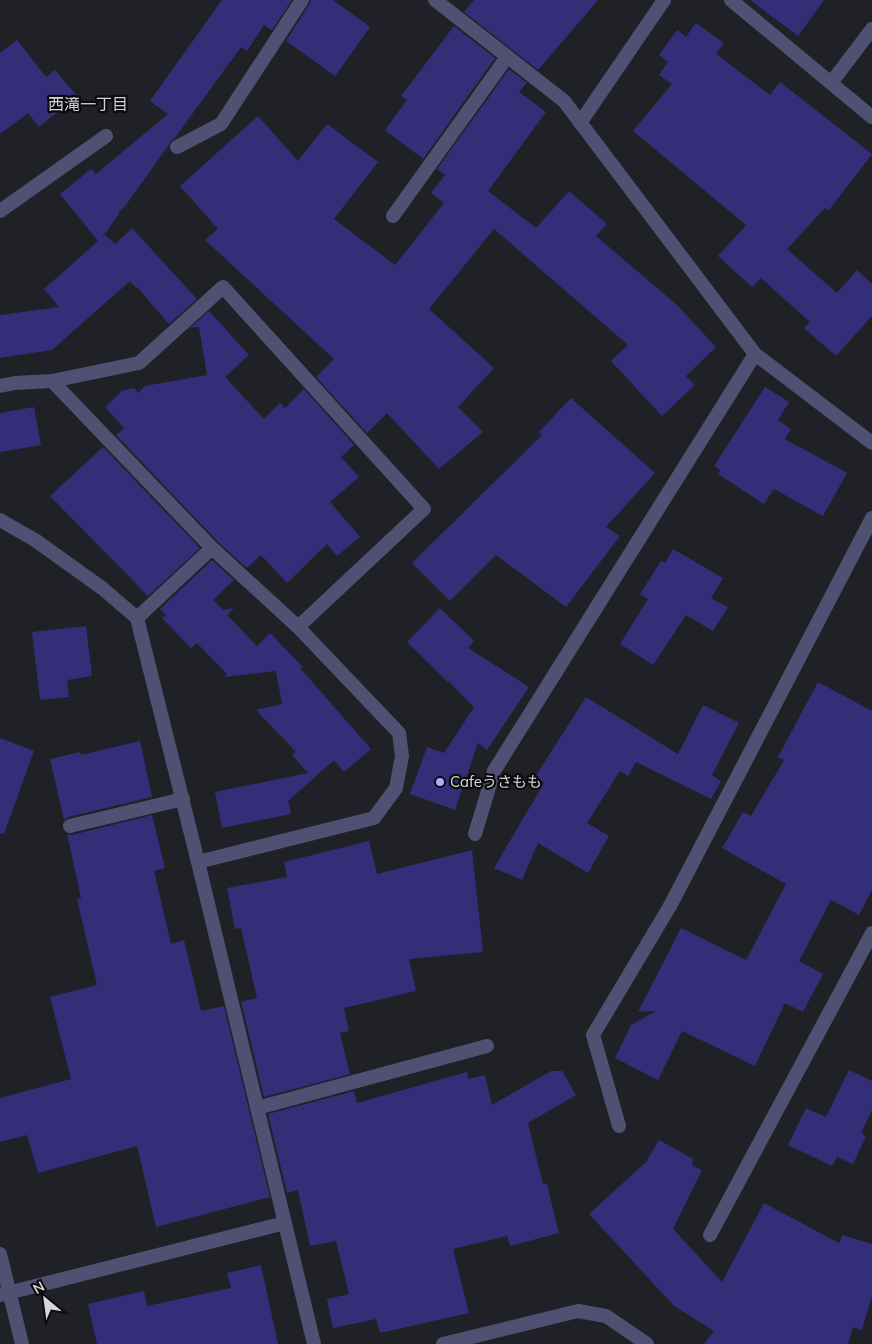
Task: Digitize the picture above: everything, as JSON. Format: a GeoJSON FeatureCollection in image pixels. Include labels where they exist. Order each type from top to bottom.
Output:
{"type":"FeatureCollection","features":[{"type":"Feature","properties":{"kind":"street"},"geometry":{"type":"LineString","coordinates":[[177,148],[221,124],[302,0]]}},
{"type":"Feature","properties":{"kind":"street"},"geometry":{"type":"LineString","coordinates":[[435,0],[564,101],[755,354],[872,443]]}},
{"type":"Feature","properties":{"kind":"street"},"geometry":{"type":"LineString","coordinates":[[580,122],[664,0]]}},
{"type":"Feature","properties":{"kind":"street"},"geometry":{"type":"LineString","coordinates":[[731,0],[872,117]]}},
{"type":"Feature","properties":{"kind":"street"},"geometry":{"type":"LineString","coordinates":[[831,83],[872,30]]}},
{"type":"Feature","properties":{"kind":"street"},"geometry":{"type":"LineString","coordinates":[[393,216],[508,57]]}},
{"type":"Feature","properties":{"kind":"street"},"geometry":{"type":"LineString","coordinates":[[0,211],[106,136]]}},
{"type":"Feature","properties":{"kind":"street"},"geometry":{"type":"LineString","coordinates":[[0,386],[52,381],[139,363],[223,287],[424,509],[298,627]]}},
{"type":"Feature","properties":{"kind":"street"},"geometry":{"type":"LineString","coordinates":[[475,834],[494,771],[755,354]]}},
{"type":"Feature","properties":{"kind":"street"},"geometry":{"type":"LineString","coordinates":[[52,381],[212,548],[298,627],[399,733],[402,756],[396,788],[374,818],[198,862]]}},
{"type":"Feature","properties":{"kind":"street"},"geometry":{"type":"LineString","coordinates":[[619,1126],[594,1035],[670,906],[872,518]]}},
{"type":"Feature","properties":{"kind":"street"},"geometry":{"type":"LineString","coordinates":[[0,520],[35,540],[102,588],[138,618],[314,1344]]}},
{"type":"Feature","properties":{"kind":"street"},"geometry":{"type":"LineString","coordinates":[[138,618],[212,548]]}},
{"type":"Feature","properties":{"kind":"street"},"geometry":{"type":"LineString","coordinates":[[70,826],[183,799]]}},
{"type":"Feature","properties":{"kind":"street"},"geometry":{"type":"LineString","coordinates":[[710,1235],[872,933]]}},
{"type":"Feature","properties":{"kind":"street"},"geometry":{"type":"LineString","coordinates":[[257,1108],[487,1046]]}},
{"type":"Feature","properties":{"kind":"street"},"geometry":{"type":"LineString","coordinates":[[5,1294],[285,1223]]}},
{"type":"Feature","properties":{"kind":"street"},"geometry":{"type":"LineString","coordinates":[[0,1254],[5,1294],[22,1344]]}},
{"type":"Feature","properties":{"kind":"street"},"geometry":{"type":"LineString","coordinates":[[443,1344],[578,1311],[606,1316],[647,1344]]}},
{"type":"Feature","properties":{"kind":"building"},"geometry":{"type":"Polygon","coordinates":[[[222,0],[292,0],[272,30],[264,25],[247,51],[241,47],[126,205],[118,213],[102,238],[105,235],[115,244],[132,228],[197,299],[169,324],[130,281],[52,350],[0,358],[0,315],[59,307],[44,289],[98,241],[60,194],[91,169],[96,174],[168,114],[150,101],[222,0]]]}},
{"type":"Feature","properties":{"kind":"building"},"geometry":{"type":"Polygon","coordinates":[[[311,0],[333,0],[370,27],[335,76],[286,41],[311,0]]]}},
{"type":"Feature","properties":{"kind":"building"},"geometry":{"type":"Polygon","coordinates":[[[474,0],[598,0],[538,70],[464,12],[474,0]]]}},
{"type":"Feature","properties":{"kind":"building"},"geometry":{"type":"Polygon","coordinates":[[[750,0],[824,0],[798,36],[750,0]]]}},
{"type":"Feature","properties":{"kind":"building"},"geometry":{"type":"Polygon","coordinates":[[[696,23],[724,43],[716,54],[770,95],[780,82],[872,154],[829,210],[825,208],[787,249],[837,293],[857,270],[872,284],[872,316],[836,356],[804,328],[810,322],[761,278],[752,287],[718,256],[746,225],[633,131],[672,84],[659,75],[668,62],[659,55],[677,30],[686,37],[696,23]]]}},
{"type":"Feature","properties":{"kind":"building"},"geometry":{"type":"Polygon","coordinates":[[[454,26],[495,58],[423,159],[385,130],[407,100],[401,96],[454,26]]]}},
{"type":"Feature","properties":{"kind":"building"},"geometry":{"type":"Polygon","coordinates":[[[17,40],[46,77],[55,70],[77,96],[39,127],[28,113],[0,134],[0,53],[17,40]]]}},
{"type":"Feature","properties":{"kind":"building"},"geometry":{"type":"Polygon","coordinates":[[[509,69],[527,83],[519,92],[546,112],[488,191],[536,228],[569,191],[607,224],[596,236],[676,304],[716,347],[686,376],[695,385],[662,416],[611,361],[628,345],[494,229],[429,309],[494,368],[458,407],[483,432],[439,469],[387,413],[367,433],[316,377],[334,359],[205,240],[218,229],[180,186],[258,116],[298,161],[327,124],[378,162],[334,219],[395,265],[444,203],[431,193],[445,175],[437,169],[509,69]]]}},
{"type":"Feature","properties":{"kind":"building"},"geometry":{"type":"Polygon","coordinates":[[[209,311],[249,355],[225,377],[264,419],[280,403],[285,408],[304,389],[354,445],[341,457],[359,477],[330,502],[360,537],[337,556],[327,544],[287,583],[261,555],[247,568],[218,542],[116,435],[124,428],[105,407],[122,391],[134,388],[138,393],[145,386],[207,375],[199,327],[190,328],[209,311]]]}},
{"type":"Feature","properties":{"kind":"building"},"geometry":{"type":"Polygon","coordinates":[[[765,387],[789,402],[778,420],[791,429],[785,439],[847,473],[823,516],[774,489],[764,504],[718,474],[720,470],[714,466],[765,387]]]}},
{"type":"Feature","properties":{"kind":"building"},"geometry":{"type":"Polygon","coordinates":[[[571,398],[655,473],[606,527],[620,536],[566,607],[496,555],[450,601],[412,563],[542,435],[539,432],[571,398]]]}},
{"type":"Feature","properties":{"kind":"building"},"geometry":{"type":"Polygon","coordinates":[[[34,407],[41,445],[0,452],[0,413],[34,407]]]}},
{"type":"Feature","properties":{"kind":"building"},"geometry":{"type":"Polygon","coordinates":[[[103,447],[200,548],[148,596],[50,496],[103,447]]]}},
{"type":"Feature","properties":{"kind":"building"},"geometry":{"type":"Polygon","coordinates":[[[673,549],[723,578],[711,598],[728,607],[713,631],[686,615],[653,665],[620,644],[648,599],[640,594],[661,561],[665,563],[673,549]]]}},
{"type":"Feature","properties":{"kind":"building"},"geometry":{"type":"Polygon","coordinates":[[[212,560],[234,580],[213,600],[223,610],[234,608],[227,615],[257,646],[270,633],[303,667],[300,668],[371,749],[344,772],[334,760],[288,801],[291,814],[222,828],[215,792],[308,773],[292,755],[296,752],[256,710],[282,704],[276,671],[224,677],[227,674],[197,643],[191,648],[161,617],[167,616],[160,609],[212,560]]]}},
{"type":"Feature","properties":{"kind":"building"},"geometry":{"type":"Polygon","coordinates":[[[440,608],[474,641],[468,648],[529,687],[487,750],[478,743],[455,810],[410,794],[427,747],[444,753],[474,707],[450,683],[451,680],[448,682],[407,642],[440,608]]]}},
{"type":"Feature","properties":{"kind":"building"},"geometry":{"type":"Polygon","coordinates":[[[86,626],[92,676],[67,680],[69,697],[40,700],[32,632],[86,626]]]}},
{"type":"Feature","properties":{"kind":"building"},"geometry":{"type":"Polygon","coordinates":[[[818,682],[872,711],[872,890],[859,915],[831,900],[799,961],[823,974],[803,1012],[785,1003],[755,1066],[682,1031],[658,1080],[615,1058],[631,1025],[656,1011],[638,1012],[681,928],[746,960],[786,884],[722,848],[743,812],[751,816],[784,760],[778,757],[818,682]]]}},
{"type":"Feature","properties":{"kind":"building"},"geometry":{"type":"Polygon","coordinates":[[[586,697],[678,754],[703,705],[739,723],[712,775],[721,781],[711,799],[636,762],[628,776],[620,771],[587,823],[609,836],[588,873],[538,843],[522,880],[494,868],[544,783],[535,777],[586,697]]]}},
{"type":"Feature","properties":{"kind":"building"},"geometry":{"type":"Polygon","coordinates":[[[0,738],[34,751],[4,834],[0,833],[0,738]]]}},
{"type":"Feature","properties":{"kind":"building"},"geometry":{"type":"Polygon","coordinates":[[[140,741],[152,797],[68,817],[64,820],[50,759],[80,752],[81,755],[140,741]]]}},
{"type":"Feature","properties":{"kind":"building"},"geometry":{"type":"Polygon","coordinates":[[[152,815],[165,868],[154,871],[171,944],[184,940],[201,1011],[224,1006],[270,1197],[156,1227],[137,1146],[38,1173],[27,1135],[0,1142],[0,1098],[71,1079],[50,997],[97,985],[77,899],[81,898],[67,834],[72,835],[152,815]]]}},
{"type":"Feature","properties":{"kind":"building"},"geometry":{"type":"Polygon","coordinates":[[[369,841],[377,874],[472,850],[483,952],[409,959],[416,991],[344,1008],[349,1031],[340,1033],[350,1074],[264,1097],[241,1002],[257,998],[241,928],[235,929],[227,888],[287,877],[284,862],[369,841]]]}},
{"type":"Feature","properties":{"kind":"building"},"geometry":{"type":"Polygon","coordinates":[[[849,1070],[872,1081],[872,1110],[861,1133],[866,1136],[853,1164],[837,1157],[832,1166],[788,1145],[806,1108],[826,1117],[849,1070]]]}},
{"type":"Feature","properties":{"kind":"building"},"geometry":{"type":"Polygon","coordinates":[[[551,1071],[562,1071],[576,1095],[528,1123],[543,1184],[547,1184],[559,1233],[510,1246],[507,1236],[453,1249],[469,1313],[380,1333],[376,1319],[333,1328],[327,1299],[349,1294],[336,1241],[310,1246],[298,1190],[287,1193],[268,1114],[354,1091],[357,1103],[467,1072],[468,1079],[485,1075],[492,1105],[551,1071]]]}},
{"type":"Feature","properties":{"kind":"building"},"geometry":{"type":"Polygon","coordinates":[[[659,1140],[693,1159],[692,1165],[702,1170],[673,1229],[722,1282],[764,1203],[839,1243],[842,1235],[872,1244],[872,1296],[862,1330],[853,1327],[848,1344],[704,1344],[714,1331],[674,1306],[589,1214],[646,1162],[659,1140]]]}},
{"type":"Feature","properties":{"kind":"building"},"geometry":{"type":"Polygon","coordinates":[[[261,1265],[278,1344],[97,1344],[88,1304],[144,1291],[147,1306],[231,1288],[227,1273],[261,1265]]]}},
{"type":"Feature","properties":{"kind":"place","name":"Cafeうさもも"},"geometry":{"type":"Point","coordinates":[440,782]}},
{"type":"Feature","properties":{"kind":"district","name":"西滝一丁目"},"geometry":{"type":"Point","coordinates":[88,104]}}]}
